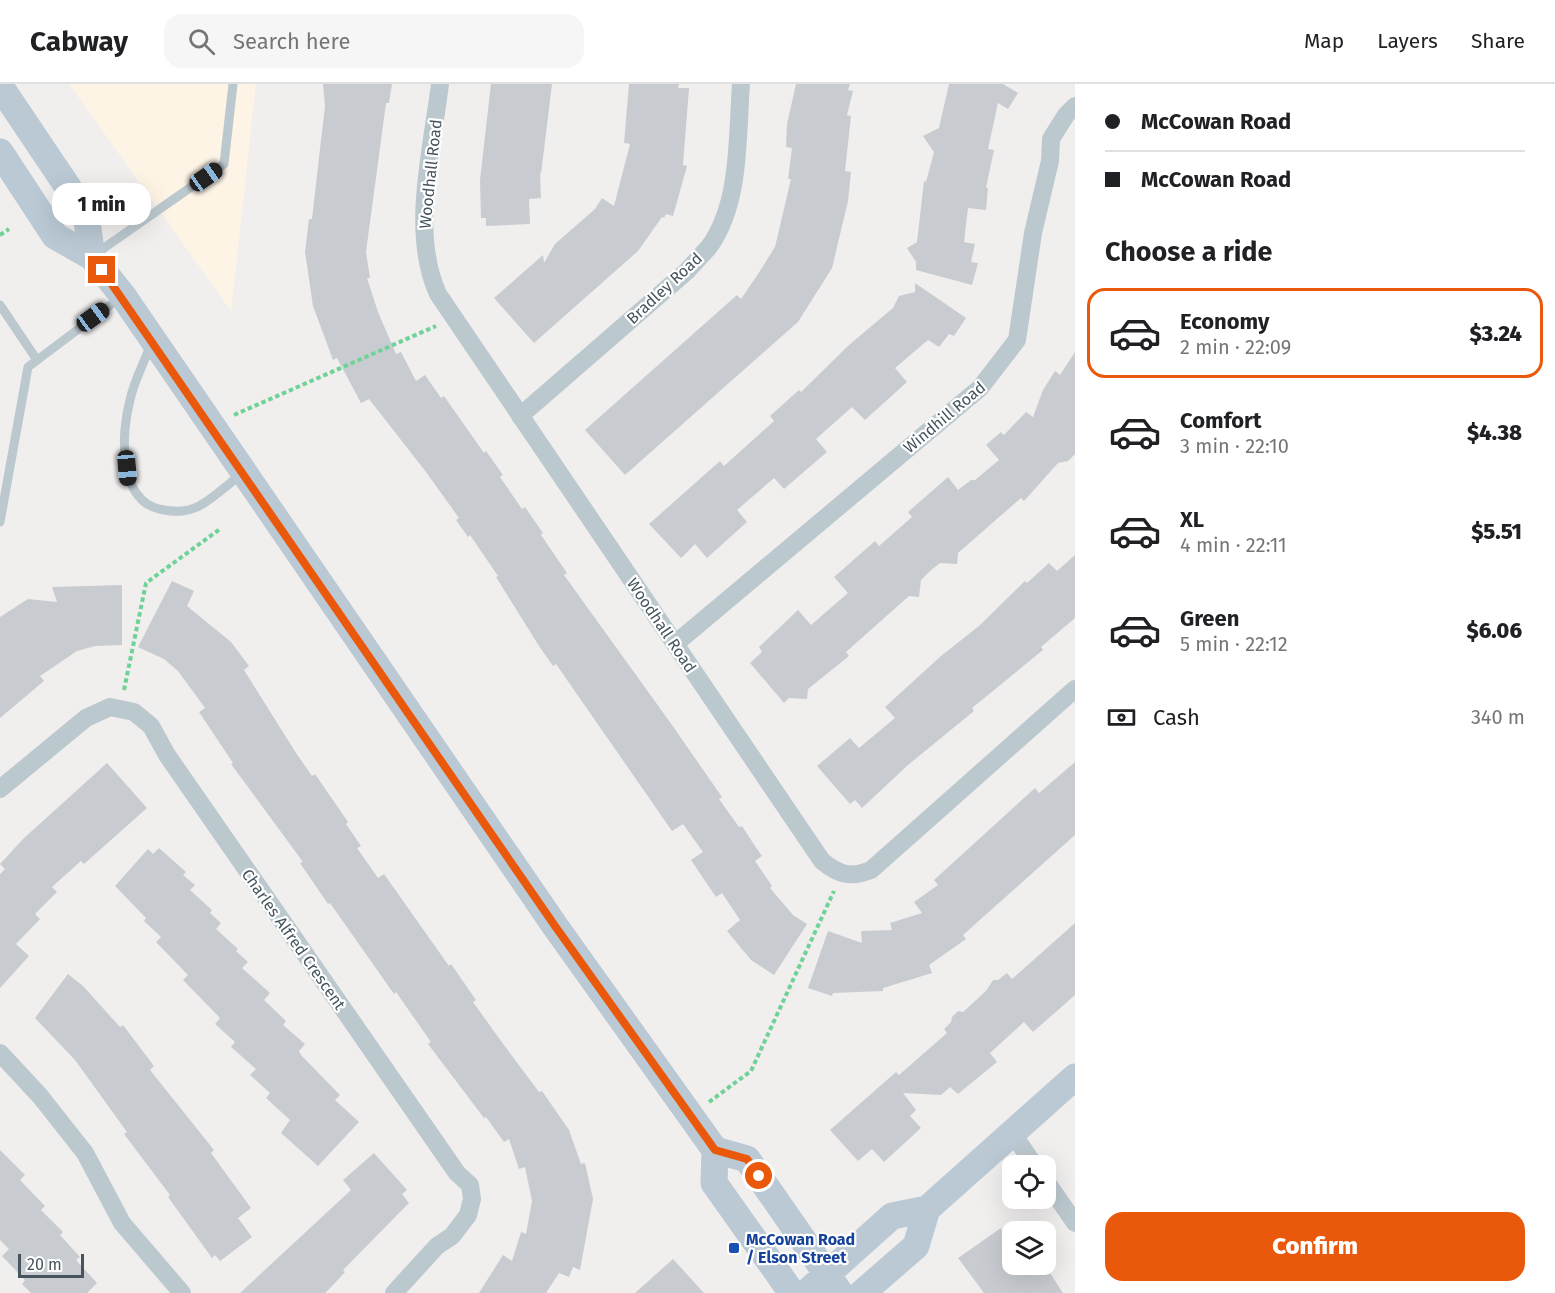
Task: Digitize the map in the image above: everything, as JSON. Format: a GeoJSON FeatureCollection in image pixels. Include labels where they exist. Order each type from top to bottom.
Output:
{"type":"FeatureCollection","features":[{"type":"Feature","properties":{"kind":"main road"},"geometry":{"type":"LineString","coordinates":[[0,86],[86,214],[92,257]]}},
{"type":"Feature","properties":{"kind":"main road"},"geometry":{"type":"LineString","coordinates":[[0,152],[55,236],[92,257],[153,339],[555,926],[715,1150],[714,1183],[792,1293]]}},
{"type":"Feature","properties":{"kind":"main road"},"geometry":{"type":"LineString","coordinates":[[806,1293],[833,1283],[892,1216],[927,1209],[1075,1077]]}},
{"type":"Feature","properties":{"kind":"main road"},"geometry":{"type":"LineString","coordinates":[[715,1150],[747,1159],[833,1283]]}},
{"type":"Feature","properties":{"kind":"main road"},"geometry":{"type":"LineString","coordinates":[[862,1293],[916,1246],[927,1209]]}},
{"type":"Feature","properties":{"kind":"street","name":"Woodhall Road"},"geometry":{"type":"LineString","coordinates":[[440,84],[424,219],[428,265],[438,294],[822,861],[842,874],[857,876],[871,870],[1075,689]]}},
{"type":"Feature","properties":{"kind":"street","name":"Bradley Road"},"geometry":{"type":"LineString","coordinates":[[520,416],[687,271],[710,245],[727,210],[735,163],[741,84]]}},
{"type":"Feature","properties":{"kind":"street","name":"Windhill Road"},"geometry":{"type":"LineString","coordinates":[[675,644],[980,388],[994,372],[1017,340],[1033,233],[1050,161],[1051,139],[1066,115],[1075,106]]}},
{"type":"Feature","properties":{"kind":"street"},"geometry":{"type":"LineString","coordinates":[[0,789],[86,718],[110,707],[122,709]]}},
{"type":"Feature","properties":{"kind":"street","name":"Charles Alfred Crescent"},"geometry":{"type":"LineString","coordinates":[[122,709],[134,712],[151,726],[173,765],[457,1173],[470,1185],[472,1199],[468,1215],[461,1225],[437,1246],[394,1293]]}},
{"type":"Feature","properties":{"kind":"street"},"geometry":{"type":"LineString","coordinates":[[0,1053],[40,1096],[85,1153],[122,1223],[182,1293]]}},
{"type":"Feature","properties":{"kind":"street"},"geometry":{"type":"LineString","coordinates":[[1013,1134],[1027,1155]]}},
{"type":"Feature","properties":{"kind":"street"},"geometry":{"type":"LineString","coordinates":[[1056,1195],[1075,1223]]}},
{"type":"Feature","properties":{"kind":"lane"},"geometry":{"type":"LineString","coordinates":[[92,257],[224,164],[232,84]]}},
{"type":"Feature","properties":{"kind":"lane"},"geometry":{"type":"LineString","coordinates":[[0,522],[28,368],[123,296]]}},
{"type":"Feature","properties":{"kind":"lane"},"geometry":{"type":"LineString","coordinates":[[0,305],[38,360]]}},
{"type":"Feature","properties":{"kind":"lane"},"geometry":{"type":"LineString","coordinates":[[153,339],[129,401],[126,455],[128,482],[135,493],[154,507],[183,512],[199,506],[243,472]]}},
{"type":"Feature","properties":{"kind":"path"},"geometry":{"type":"LineString","coordinates":[[0,235],[9,229]]}},
{"type":"Feature","properties":{"kind":"path"},"geometry":{"type":"LineString","coordinates":[[211,425],[430,329]]}},
{"type":"Feature","properties":{"kind":"path"},"geometry":{"type":"LineString","coordinates":[[122,709],[126,672],[146,583],[220,529]]}},
{"type":"Feature","properties":{"kind":"path"},"geometry":{"type":"LineString","coordinates":[[690,1115],[751,1071],[830,899]]}},
{"type":"Feature","properties":{"kind":"shaded area"},"geometry":{"type":"Polygon","coordinates":[[[69,84],[256,84],[231,311],[69,84]]]}},
{"type":"Feature","properties":{"kind":"building"},"geometry":{"type":"Polygon","coordinates":[[[323,84],[392,84],[389,103],[386,103],[366,252],[370,278],[367,278],[378,312],[396,354],[401,352],[416,381],[425,375],[441,398],[444,396],[484,453],[486,451],[503,475],[500,477],[522,509],[525,507],[543,533],[541,535],[567,573],[564,575],[722,797],[719,799],[739,827],[742,826],[762,856],[755,861],[772,886],[770,888],[793,915],[807,924],[774,975],[751,960],[727,931],[740,920],[722,893],[716,897],[691,860],[703,852],[683,824],[672,831],[556,664],[553,666],[539,646],[496,577],[498,576],[470,535],[468,537],[456,520],[459,518],[426,472],[369,399],[361,403],[337,358],[333,360],[313,306],[305,252],[309,219],[312,219],[325,106],[323,84]]]}},
{"type":"Feature","properties":{"kind":"building"},"geometry":{"type":"Polygon","coordinates":[[[491,84],[552,84],[541,174],[540,172],[541,198],[529,199],[530,224],[486,226],[486,218],[481,218],[480,180],[491,84]]]}},
{"type":"Feature","properties":{"kind":"building"},"geometry":{"type":"Polygon","coordinates":[[[629,84],[679,84],[678,88],[689,88],[683,165],[687,166],[673,216],[666,214],[664,218],[662,217],[638,251],[534,343],[494,298],[543,255],[544,263],[555,244],[595,209],[602,198],[614,206],[630,144],[624,143],[629,84]]]}},
{"type":"Feature","properties":{"kind":"building"},"geometry":{"type":"Polygon","coordinates":[[[796,84],[850,84],[848,90],[853,91],[847,115],[851,116],[845,171],[851,172],[848,201],[832,268],[798,322],[625,475],[585,430],[737,295],[741,299],[775,247],[791,179],[788,179],[792,148],[786,147],[787,124],[796,84]]]}},
{"type":"Feature","properties":{"kind":"building"},"geometry":{"type":"Polygon","coordinates":[[[949,84],[1003,84],[1018,93],[1008,109],[998,103],[988,149],[994,150],[986,188],[988,188],[986,210],[968,208],[964,242],[975,244],[971,262],[978,263],[972,285],[916,270],[916,262],[907,248],[917,242],[924,181],[926,182],[934,152],[923,136],[939,128],[949,84]]]}},
{"type":"Feature","properties":{"kind":"building"},"geometry":{"type":"Polygon","coordinates":[[[915,283],[966,318],[954,336],[949,334],[939,347],[928,340],[895,368],[907,382],[865,420],[852,407],[816,439],[827,452],[784,489],[774,478],[737,510],[747,522],[707,558],[695,544],[681,558],[649,524],[720,461],[724,466],[774,421],[770,416],[799,390],[801,392],[849,345],[893,308],[899,296],[915,292],[915,283]]]}},
{"type":"Feature","properties":{"kind":"building"},"geometry":{"type":"Polygon","coordinates":[[[1075,352],[1075,454],[1068,461],[1058,463],[1024,501],[1021,498],[958,553],[957,564],[940,563],[930,571],[921,580],[919,597],[909,596],[846,652],[849,656],[808,689],[807,699],[789,698],[784,703],[750,663],[762,652],[759,647],[798,610],[811,625],[848,593],[834,577],[875,541],[879,546],[912,517],[908,512],[948,477],[958,490],[971,480],[975,480],[999,460],[986,445],[1001,432],[1004,435],[1026,412],[1033,417],[1043,390],[1055,371],[1060,375],[1075,352]]]}},
{"type":"Feature","properties":{"kind":"building"},"geometry":{"type":"Polygon","coordinates":[[[1075,555],[1075,618],[1041,647],[1043,650],[972,708],[974,711],[908,765],[862,808],[855,800],[850,804],[817,766],[850,738],[859,748],[895,718],[885,707],[941,656],[979,626],[1025,581],[1027,583],[1049,563],[1057,571],[1075,555]]]}},
{"type":"Feature","properties":{"kind":"building"},"geometry":{"type":"Polygon","coordinates":[[[172,581],[194,591],[187,606],[231,642],[249,666],[244,670],[296,753],[312,776],[315,774],[348,822],[346,824],[361,846],[357,848],[378,878],[384,874],[449,966],[451,964],[476,1000],[473,1002],[501,1041],[539,1092],[542,1091],[569,1130],[581,1164],[585,1163],[593,1199],[580,1270],[573,1267],[569,1277],[559,1273],[546,1293],[479,1293],[503,1255],[512,1261],[521,1232],[526,1234],[532,1201],[525,1167],[519,1169],[509,1139],[504,1142],[486,1117],[484,1118],[428,1044],[431,1042],[396,992],[394,994],[330,903],[328,904],[300,863],[303,862],[231,764],[233,763],[199,712],[205,708],[178,671],[164,659],[138,647],[172,581]]]}},
{"type":"Feature","properties":{"kind":"building"},"geometry":{"type":"Polygon","coordinates":[[[122,585],[122,645],[95,646],[77,651],[40,676],[44,681],[0,718],[0,617],[28,599],[57,602],[52,587],[122,585]]]}},
{"type":"Feature","properties":{"kind":"building"},"geometry":{"type":"Polygon","coordinates":[[[1075,762],[1075,835],[963,935],[966,939],[929,965],[932,973],[883,988],[883,991],[833,993],[832,996],[808,988],[828,931],[862,943],[861,931],[892,930],[890,923],[922,913],[914,902],[938,885],[934,880],[1035,788],[1039,793],[1075,762]]]}},
{"type":"Feature","properties":{"kind":"building"},"geometry":{"type":"Polygon","coordinates":[[[107,763],[147,808],[84,864],[81,861],[52,887],[57,892],[35,914],[40,919],[16,944],[29,956],[0,988],[0,874],[5,869],[0,864],[23,839],[107,763]]]}},
{"type":"Feature","properties":{"kind":"building"},"geometry":{"type":"Polygon","coordinates":[[[159,848],[186,872],[183,875],[195,885],[190,890],[212,910],[210,913],[221,923],[216,929],[238,949],[236,951],[248,962],[242,968],[270,993],[264,1000],[286,1021],[283,1025],[305,1044],[299,1051],[301,1055],[340,1095],[335,1100],[359,1122],[318,1166],[281,1133],[290,1120],[266,1098],[270,1093],[250,1075],[256,1069],[231,1047],[235,1042],[215,1024],[220,1018],[183,980],[188,975],[156,942],[161,937],[144,921],[146,918],[115,886],[148,849],[153,854],[159,848]]]}},
{"type":"Feature","properties":{"kind":"building"},"geometry":{"type":"Polygon","coordinates":[[[1075,923],[1075,995],[1033,1032],[1024,1022],[990,1053],[997,1062],[958,1094],[950,1087],[941,1095],[903,1093],[916,1110],[910,1116],[921,1128],[884,1162],[872,1149],[858,1161],[830,1130],[896,1072],[899,1075],[947,1033],[944,1029],[951,1022],[952,1017],[958,1011],[963,1012],[986,991],[993,980],[998,980],[1007,973],[1012,979],[1075,923]]]}},
{"type":"Feature","properties":{"kind":"building"},"geometry":{"type":"Polygon","coordinates":[[[68,974],[83,986],[120,1027],[123,1025],[154,1066],[150,1070],[214,1150],[211,1153],[251,1208],[238,1218],[252,1237],[220,1261],[215,1255],[212,1258],[168,1197],[170,1195],[124,1134],[127,1132],[75,1060],[35,1018],[68,974]]]}},
{"type":"Feature","properties":{"kind":"building"},"geometry":{"type":"Polygon","coordinates":[[[0,1150],[25,1175],[20,1180],[45,1206],[41,1210],[63,1232],[60,1235],[80,1257],[76,1260],[97,1283],[87,1293],[31,1293],[22,1284],[25,1280],[2,1256],[9,1249],[0,1240],[0,1150]]]}},
{"type":"Feature","properties":{"kind":"building"},"geometry":{"type":"Polygon","coordinates":[[[374,1153],[407,1190],[402,1194],[409,1203],[343,1270],[345,1272],[334,1284],[325,1293],[240,1293],[351,1190],[343,1180],[374,1153]]]}},
{"type":"Feature","properties":{"kind":"building"},"geometry":{"type":"Polygon","coordinates":[[[1001,1228],[1002,1275],[1051,1275],[1063,1293],[984,1293],[958,1258],[1001,1228]]]}},
{"type":"Feature","properties":{"kind":"building"},"geometry":{"type":"Polygon","coordinates":[[[673,1259],[704,1293],[635,1293],[673,1259]]]}},
{"type":"Feature","properties":{"kind":"place","name":"McCowan Road / Elson Street"},"geometry":{"type":"Point","coordinates":[734,1248]}},
{"type":"Feature","properties":{"kind":"route"},"geometry":{"type":"LineString","coordinates":[[102,270],[133,310],[555,926],[715,1150],[747,1159],[759,1176]]}}]}
